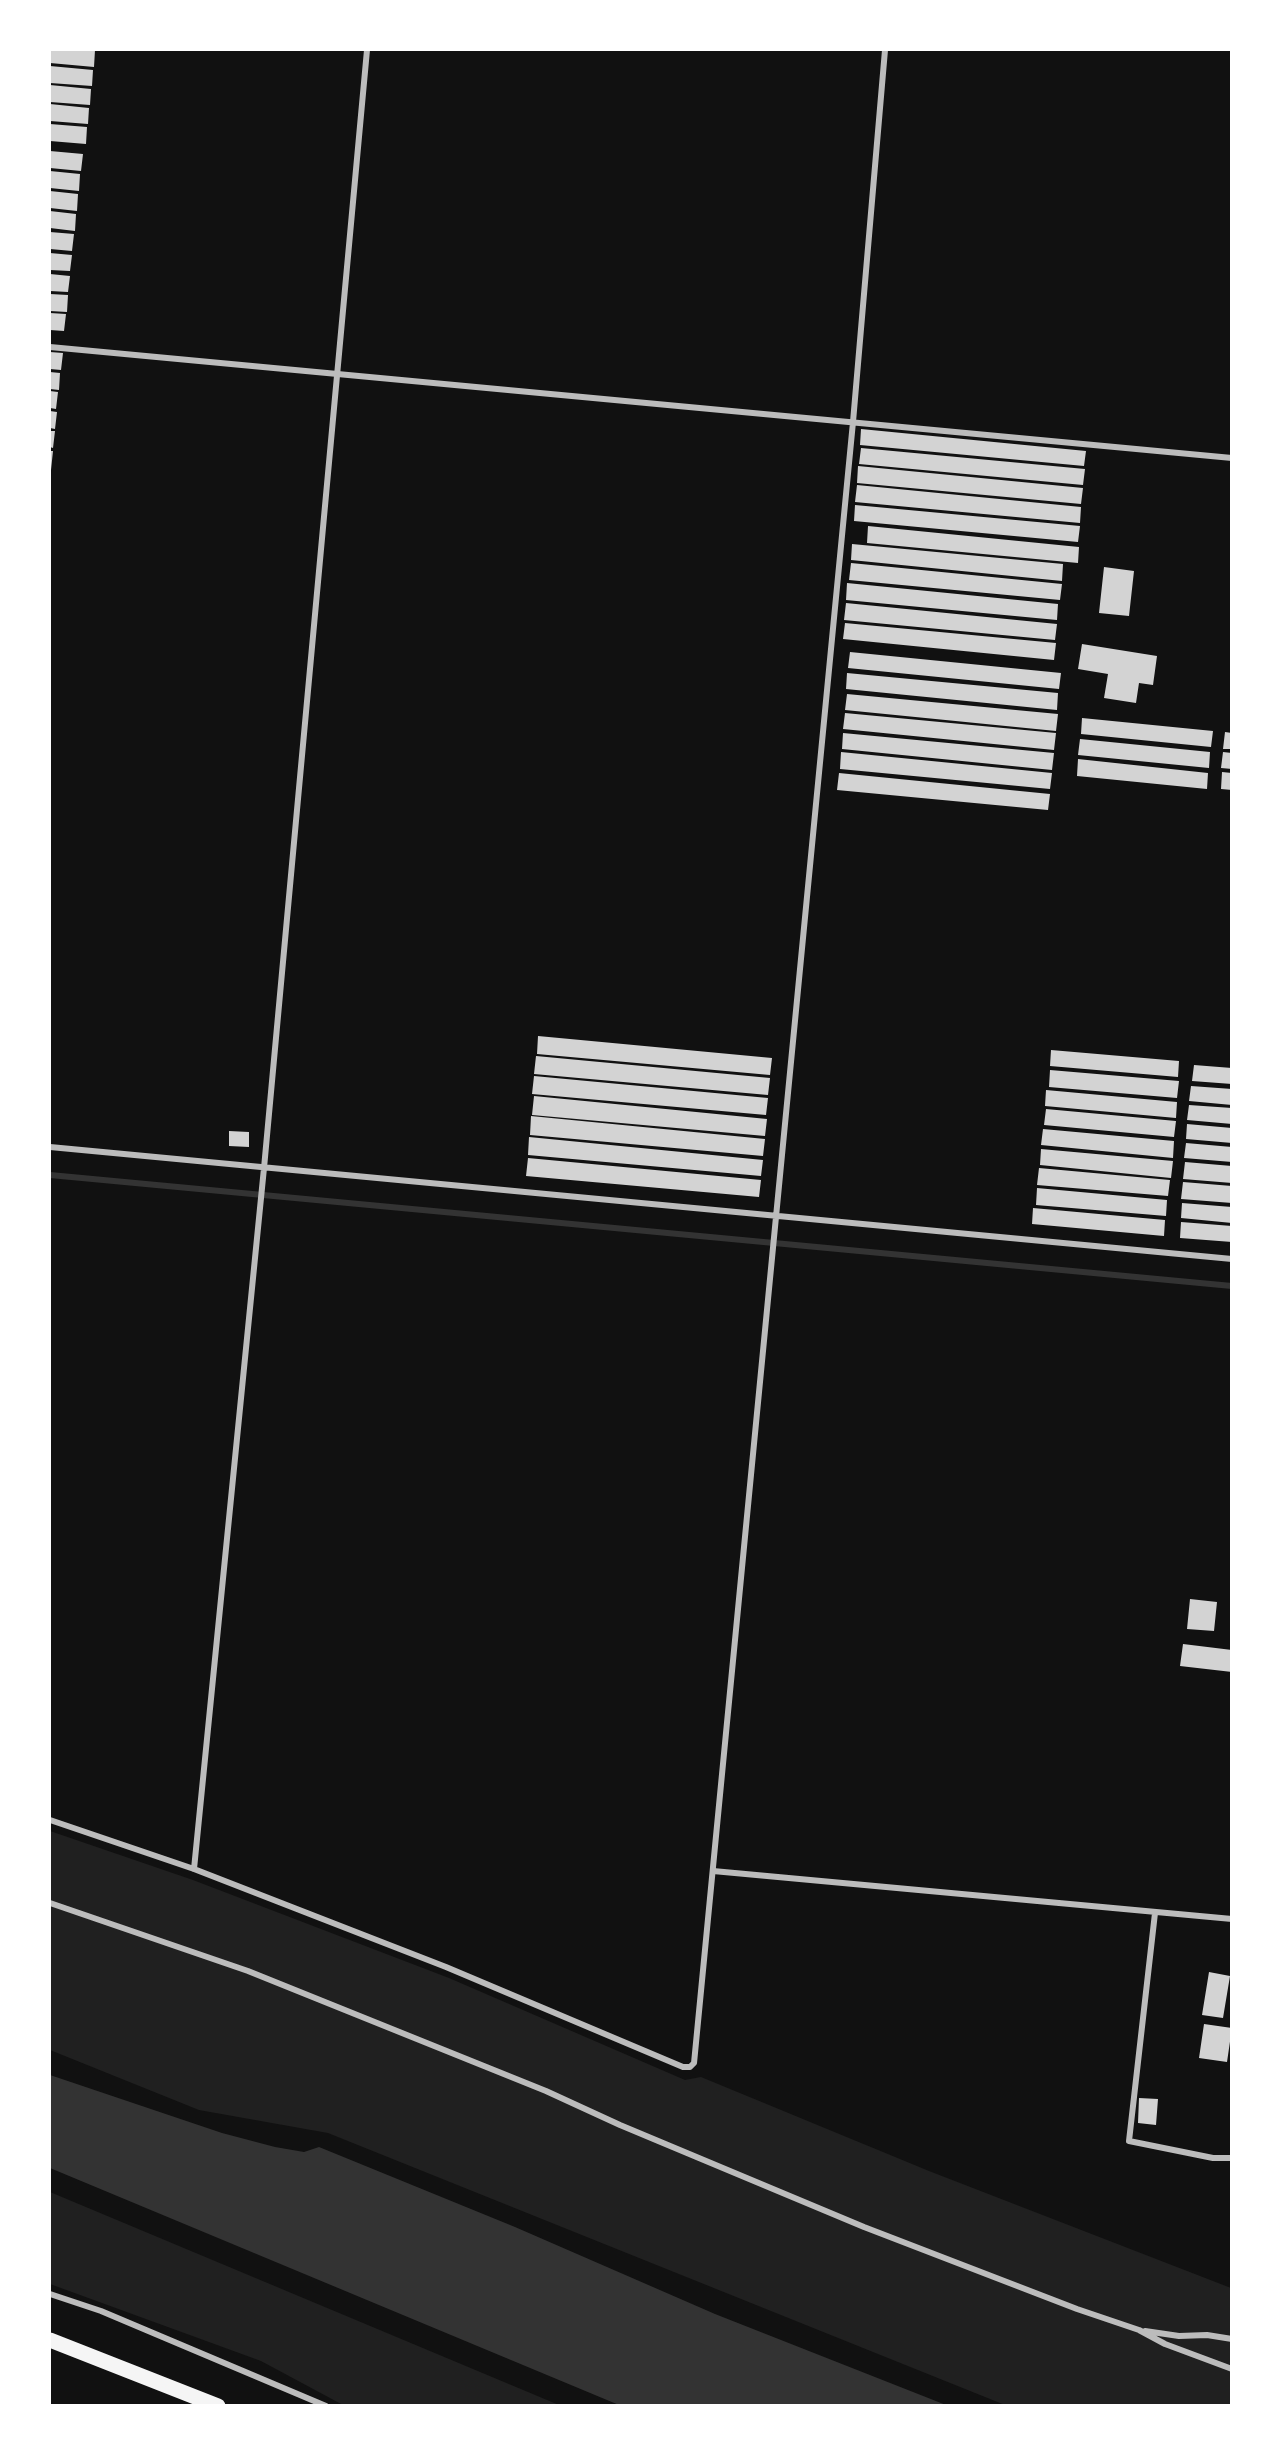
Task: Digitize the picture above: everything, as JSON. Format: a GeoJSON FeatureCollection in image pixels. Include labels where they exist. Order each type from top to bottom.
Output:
{"type":"FeatureCollection","features":[{"type":"Feature","properties":{"kind":"main road"},"geometry":{"type":"LineString","coordinates":[[50,2340],[218,2406]]}},
{"type":"Feature","properties":{"kind":"street"},"geometry":{"type":"LineString","coordinates":[[194,1869],[264,1168],[367,50]]}},
{"type":"Feature","properties":{"kind":"street"},"geometry":{"type":"LineString","coordinates":[[50,1820],[194,1869],[446,1967],[682,2067],[690,2067],[694,2063],[853,422],[885,50]]}},
{"type":"Feature","properties":{"kind":"street"},"geometry":{"type":"LineString","coordinates":[[50,347],[1232,458]]}},
{"type":"Feature","properties":{"kind":"street"},"geometry":{"type":"LineString","coordinates":[[50,1147],[1232,1259]]}},
{"type":"Feature","properties":{"kind":"street"},"geometry":{"type":"LineString","coordinates":[[713,1871],[1232,1919]]}},
{"type":"Feature","properties":{"kind":"street"},"geometry":{"type":"LineString","coordinates":[[50,1903],[248,1971],[546,2091],[641,2135],[864,2227],[1077,2309],[1139,2330],[1165,2344],[1232,2369]]}},
{"type":"Feature","properties":{"kind":"street"},"geometry":{"type":"LineString","coordinates":[[1155,1913],[1129,2141],[1213,2158],[1232,2158]]}},
{"type":"Feature","properties":{"kind":"street"},"geometry":{"type":"LineString","coordinates":[[50,2294],[101,2312],[326,2406]]}},
{"type":"Feature","properties":{"kind":"street"},"geometry":{"type":"LineString","coordinates":[[1139,2330],[1179,2336],[1207,2335],[1232,2339]]}},
{"type":"Feature","properties":{"kind":"shaded area"},"geometry":{"type":"Polygon","coordinates":[[[50,1831],[193,1880],[449,1978],[685,2080],[701,2077],[929,2171],[1231,2288],[1231,2405],[1005,2405],[328,2133],[199,2110],[50,2050],[50,1831]]]}},
{"type":"Feature","properties":{"kind":"shaded area"},"geometry":{"type":"Polygon","coordinates":[[[50,2075],[222,2133],[304,2152],[319,2147],[515,2227],[715,2314],[946,2405],[619,2405],[50,2168],[50,2075]]]}},
{"type":"Feature","properties":{"kind":"shaded area"},"geometry":{"type":"Polygon","coordinates":[[[50,2192],[559,2405],[343,2405],[261,2361],[50,2284],[50,2192]]]}},
{"type":"Feature","properties":{"kind":"building"},"geometry":{"type":"Polygon","coordinates":[[[50,50],[95,50],[94,67],[50,63],[50,50]]]}},
{"type":"Feature","properties":{"kind":"building"},"geometry":{"type":"Polygon","coordinates":[[[50,66],[93,70],[92,86],[50,83],[50,66]]]}},
{"type":"Feature","properties":{"kind":"building"},"geometry":{"type":"Polygon","coordinates":[[[50,85],[91,89],[90,105],[50,102],[50,85]]]}},
{"type":"Feature","properties":{"kind":"building"},"geometry":{"type":"Polygon","coordinates":[[[50,104],[89,108],[88,124],[50,121],[50,104]]]}},
{"type":"Feature","properties":{"kind":"building"},"geometry":{"type":"Polygon","coordinates":[[[50,124],[87,127],[86,144],[50,141],[50,124]]]}},
{"type":"Feature","properties":{"kind":"building"},"geometry":{"type":"Polygon","coordinates":[[[50,151],[83,154],[81,171],[50,168],[50,151]]]}},
{"type":"Feature","properties":{"kind":"building"},"geometry":{"type":"Polygon","coordinates":[[[50,171],[80,174],[79,191],[50,188],[50,171]]]}},
{"type":"Feature","properties":{"kind":"building"},"geometry":{"type":"Polygon","coordinates":[[[50,191],[78,194],[77,211],[50,208],[50,191]]]}},
{"type":"Feature","properties":{"kind":"building"},"geometry":{"type":"Polygon","coordinates":[[[50,211],[76,214],[75,231],[50,228],[50,211]]]}},
{"type":"Feature","properties":{"kind":"building"},"geometry":{"type":"Polygon","coordinates":[[[50,232],[74,234],[72,251],[50,249],[50,232]]]}},
{"type":"Feature","properties":{"kind":"building"},"geometry":{"type":"Polygon","coordinates":[[[50,253],[72,255],[70,271],[50,270],[50,253]]]}},
{"type":"Feature","properties":{"kind":"building"},"geometry":{"type":"Polygon","coordinates":[[[50,274],[70,276],[68,292],[50,291],[50,274]]]}},
{"type":"Feature","properties":{"kind":"building"},"geometry":{"type":"Polygon","coordinates":[[[50,294],[68,295],[67,312],[50,311],[50,294]]]}},
{"type":"Feature","properties":{"kind":"building"},"geometry":{"type":"Polygon","coordinates":[[[50,313],[66,314],[64,331],[50,330],[50,313]]]}},
{"type":"Feature","properties":{"kind":"building"},"geometry":{"type":"Polygon","coordinates":[[[50,352],[63,353],[61,370],[50,369],[50,352]]]}},
{"type":"Feature","properties":{"kind":"building"},"geometry":{"type":"Polygon","coordinates":[[[50,372],[60,373],[59,390],[50,389],[50,372]]]}},
{"type":"Feature","properties":{"kind":"building"},"geometry":{"type":"Polygon","coordinates":[[[50,391],[58,392],[56,409],[50,408],[50,391]]]}},
{"type":"Feature","properties":{"kind":"building"},"geometry":{"type":"Polygon","coordinates":[[[50,411],[57,412],[55,429],[50,428],[50,411]]]}},
{"type":"Feature","properties":{"kind":"building"},"geometry":{"type":"Polygon","coordinates":[[[861,429],[1086,451],[1084,466],[860,445],[861,429]]]}},
{"type":"Feature","properties":{"kind":"building"},"geometry":{"type":"Polygon","coordinates":[[[50,431],[55,431],[53,448],[50,447],[50,431]]]}},
{"type":"Feature","properties":{"kind":"building"},"geometry":{"type":"Polygon","coordinates":[[[861,448],[1085,469],[1083,485],[859,464],[861,448]]]}},
{"type":"Feature","properties":{"kind":"building"},"geometry":{"type":"Polygon","coordinates":[[[50,451],[53,451],[51,470],[50,470],[50,451]]]}},
{"type":"Feature","properties":{"kind":"building"},"geometry":{"type":"Polygon","coordinates":[[[858,466],[1083,488],[1081,504],[857,483],[858,466]]]}},
{"type":"Feature","properties":{"kind":"building"},"geometry":{"type":"Polygon","coordinates":[[[857,485],[1081,507],[1080,523],[855,502],[857,485]]]}},
{"type":"Feature","properties":{"kind":"building"},"geometry":{"type":"Polygon","coordinates":[[[855,505],[1080,526],[1078,542],[854,521],[855,505]]]}},
{"type":"Feature","properties":{"kind":"building"},"geometry":{"type":"Polygon","coordinates":[[[868,526],[1079,547],[1078,563],[867,543],[868,526]]]}},
{"type":"Feature","properties":{"kind":"building"},"geometry":{"type":"Polygon","coordinates":[[[852,544],[1063,564],[1062,581],[851,560],[852,544]]]}},
{"type":"Feature","properties":{"kind":"building"},"geometry":{"type":"Polygon","coordinates":[[[851,563],[1062,584],[1060,600],[849,580],[851,563]]]}},
{"type":"Feature","properties":{"kind":"building"},"geometry":{"type":"Polygon","coordinates":[[[1104,567],[1134,571],[1129,616],[1099,613],[1104,567]]]}},
{"type":"Feature","properties":{"kind":"building"},"geometry":{"type":"Polygon","coordinates":[[[847,583],[1058,604],[1057,620],[846,600],[847,583]]]}},
{"type":"Feature","properties":{"kind":"building"},"geometry":{"type":"Polygon","coordinates":[[[846,603],[1057,624],[1055,640],[844,620],[846,603]]]}},
{"type":"Feature","properties":{"kind":"building"},"geometry":{"type":"Polygon","coordinates":[[[845,623],[1056,643],[1054,660],[843,639],[845,623]]]}},
{"type":"Feature","properties":{"kind":"building"},"geometry":{"type":"Polygon","coordinates":[[[1082,644],[1157,656],[1153,685],[1139,683],[1136,703],[1104,698],[1108,674],[1078,669],[1082,644]]]}},
{"type":"Feature","properties":{"kind":"building"},"geometry":{"type":"Polygon","coordinates":[[[850,652],[1061,673],[1059,689],[848,668],[850,652]]]}},
{"type":"Feature","properties":{"kind":"building"},"geometry":{"type":"Polygon","coordinates":[[[847,673],[1058,693],[1057,710],[846,689],[847,673]]]}},
{"type":"Feature","properties":{"kind":"building"},"geometry":{"type":"Polygon","coordinates":[[[847,694],[1058,714],[1056,731],[845,710],[847,694]]]}},
{"type":"Feature","properties":{"kind":"building"},"geometry":{"type":"Polygon","coordinates":[[[845,713],[1056,733],[1054,750],[843,729],[845,713]]]}},
{"type":"Feature","properties":{"kind":"building"},"geometry":{"type":"Polygon","coordinates":[[[1082,718],[1213,731],[1211,747],[1081,734],[1082,718]]]}},
{"type":"Feature","properties":{"kind":"building"},"geometry":{"type":"Polygon","coordinates":[[[1225,732],[1232,733],[1232,749],[1223,749],[1225,732]]]}},
{"type":"Feature","properties":{"kind":"building"},"geometry":{"type":"Polygon","coordinates":[[[843,733],[1054,753],[1052,770],[842,749],[843,733]]]}},
{"type":"Feature","properties":{"kind":"building"},"geometry":{"type":"Polygon","coordinates":[[[1080,739],[1210,752],[1209,768],[1078,755],[1080,739]]]}},
{"type":"Feature","properties":{"kind":"building"},"geometry":{"type":"Polygon","coordinates":[[[841,752],[1052,773],[1050,789],[840,769],[841,752]]]}},
{"type":"Feature","properties":{"kind":"building"},"geometry":{"type":"Polygon","coordinates":[[[1223,752],[1232,753],[1232,769],[1221,768],[1223,752]]]}},
{"type":"Feature","properties":{"kind":"building"},"geometry":{"type":"Polygon","coordinates":[[[1078,759],[1208,773],[1207,789],[1077,776],[1078,759]]]}},
{"type":"Feature","properties":{"kind":"building"},"geometry":{"type":"Polygon","coordinates":[[[1222,772],[1232,773],[1232,790],[1221,789],[1222,772]]]}},
{"type":"Feature","properties":{"kind":"building"},"geometry":{"type":"Polygon","coordinates":[[[839,773],[1050,794],[1048,810],[837,790],[839,773]]]}},
{"type":"Feature","properties":{"kind":"building"},"geometry":{"type":"Polygon","coordinates":[[[538,1036],[772,1058],[770,1075],[537,1054],[538,1036]]]}},
{"type":"Feature","properties":{"kind":"building"},"geometry":{"type":"Polygon","coordinates":[[[1051,1050],[1179,1061],[1178,1077],[1050,1066],[1051,1050]]]}},
{"type":"Feature","properties":{"kind":"building"},"geometry":{"type":"Polygon","coordinates":[[[536,1056],[770,1078],[768,1095],[534,1074],[536,1056]]]}},
{"type":"Feature","properties":{"kind":"building"},"geometry":{"type":"Polygon","coordinates":[[[1194,1065],[1232,1068],[1232,1084],[1192,1081],[1194,1065]]]}},
{"type":"Feature","properties":{"kind":"building"},"geometry":{"type":"Polygon","coordinates":[[[1050,1070],[1179,1081],[1177,1098],[1049,1087],[1050,1070]]]}},
{"type":"Feature","properties":{"kind":"building"},"geometry":{"type":"Polygon","coordinates":[[[534,1076],[768,1098],[766,1115],[532,1094],[534,1076]]]}},
{"type":"Feature","properties":{"kind":"building"},"geometry":{"type":"Polygon","coordinates":[[[1191,1086],[1232,1089],[1232,1105],[1189,1101],[1191,1086]]]}},
{"type":"Feature","properties":{"kind":"building"},"geometry":{"type":"Polygon","coordinates":[[[1046,1090],[1177,1102],[1176,1118],[1045,1106],[1046,1090]]]}},
{"type":"Feature","properties":{"kind":"building"},"geometry":{"type":"Polygon","coordinates":[[[534,1096],[767,1119],[765,1136],[532,1115],[534,1096]]]}},
{"type":"Feature","properties":{"kind":"building"},"geometry":{"type":"Polygon","coordinates":[[[1189,1105],[1232,1108],[1232,1124],[1187,1120],[1189,1105]]]}},
{"type":"Feature","properties":{"kind":"building"},"geometry":{"type":"Polygon","coordinates":[[[1046,1109],[1176,1121],[1174,1137],[1044,1125],[1046,1109]]]}},
{"type":"Feature","properties":{"kind":"building"},"geometry":{"type":"Polygon","coordinates":[[[531,1116],[765,1139],[763,1156],[530,1135],[531,1116]]]}},
{"type":"Feature","properties":{"kind":"building"},"geometry":{"type":"Polygon","coordinates":[[[1187,1124],[1232,1128],[1232,1143],[1186,1139],[1187,1124]]]}},
{"type":"Feature","properties":{"kind":"building"},"geometry":{"type":"Polygon","coordinates":[[[1043,1129],[1174,1141],[1173,1158],[1041,1145],[1043,1129]]]}},
{"type":"Feature","properties":{"kind":"building"},"geometry":{"type":"Polygon","coordinates":[[[229,1131],[249,1132],[249,1147],[229,1146],[229,1131]]]}},
{"type":"Feature","properties":{"kind":"building"},"geometry":{"type":"Polygon","coordinates":[[[529,1137],[763,1160],[761,1176],[528,1155],[529,1137]]]}},
{"type":"Feature","properties":{"kind":"building"},"geometry":{"type":"Polygon","coordinates":[[[1186,1143],[1232,1147],[1232,1162],[1184,1158],[1186,1143]]]}},
{"type":"Feature","properties":{"kind":"building"},"geometry":{"type":"Polygon","coordinates":[[[1041,1149],[1173,1161],[1171,1178],[1040,1165],[1041,1149]]]}},
{"type":"Feature","properties":{"kind":"building"},"geometry":{"type":"Polygon","coordinates":[[[528,1158],[761,1180],[759,1197],[526,1176],[528,1158]]]}},
{"type":"Feature","properties":{"kind":"building"},"geometry":{"type":"Polygon","coordinates":[[[1185,1162],[1232,1166],[1232,1183],[1183,1179],[1185,1162]]]}},
{"type":"Feature","properties":{"kind":"building"},"geometry":{"type":"Polygon","coordinates":[[[1039,1168],[1170,1180],[1168,1196],[1037,1185],[1039,1168]]]}},
{"type":"Feature","properties":{"kind":"building"},"geometry":{"type":"Polygon","coordinates":[[[1183,1182],[1232,1186],[1232,1203],[1181,1199],[1183,1182]]]}},
{"type":"Feature","properties":{"kind":"building"},"geometry":{"type":"Polygon","coordinates":[[[1037,1188],[1167,1200],[1166,1216],[1036,1205],[1037,1188]]]}},
{"type":"Feature","properties":{"kind":"building"},"geometry":{"type":"Polygon","coordinates":[[[1182,1203],[1232,1207],[1232,1223],[1181,1218],[1182,1203]]]}},
{"type":"Feature","properties":{"kind":"building"},"geometry":{"type":"Polygon","coordinates":[[[1033,1208],[1165,1220],[1164,1236],[1032,1224],[1033,1208]]]}},
{"type":"Feature","properties":{"kind":"building"},"geometry":{"type":"Polygon","coordinates":[[[1181,1222],[1232,1226],[1232,1242],[1180,1238],[1181,1222]]]}},
{"type":"Feature","properties":{"kind":"building"},"geometry":{"type":"Polygon","coordinates":[[[1190,1599],[1217,1602],[1214,1631],[1187,1629],[1190,1599]]]}},
{"type":"Feature","properties":{"kind":"building"},"geometry":{"type":"Polygon","coordinates":[[[1183,1644],[1232,1650],[1232,1672],[1180,1666],[1183,1644]]]}},
{"type":"Feature","properties":{"kind":"building"},"geometry":{"type":"Polygon","coordinates":[[[1209,1972],[1230,1976],[1223,2018],[1202,2015],[1209,1972]]]}},
{"type":"Feature","properties":{"kind":"building"},"geometry":{"type":"Polygon","coordinates":[[[1204,2024],[1232,2028],[1227,2062],[1199,2058],[1204,2024]]]}},
{"type":"Feature","properties":{"kind":"building"},"geometry":{"type":"Polygon","coordinates":[[[1139,2098],[1158,2099],[1156,2125],[1138,2123],[1139,2098]]]}},
{"type":"Feature","properties":{"kind":"waterway"},"geometry":{"type":"LineString","coordinates":[[50,1175],[1232,1286]]}}]}
